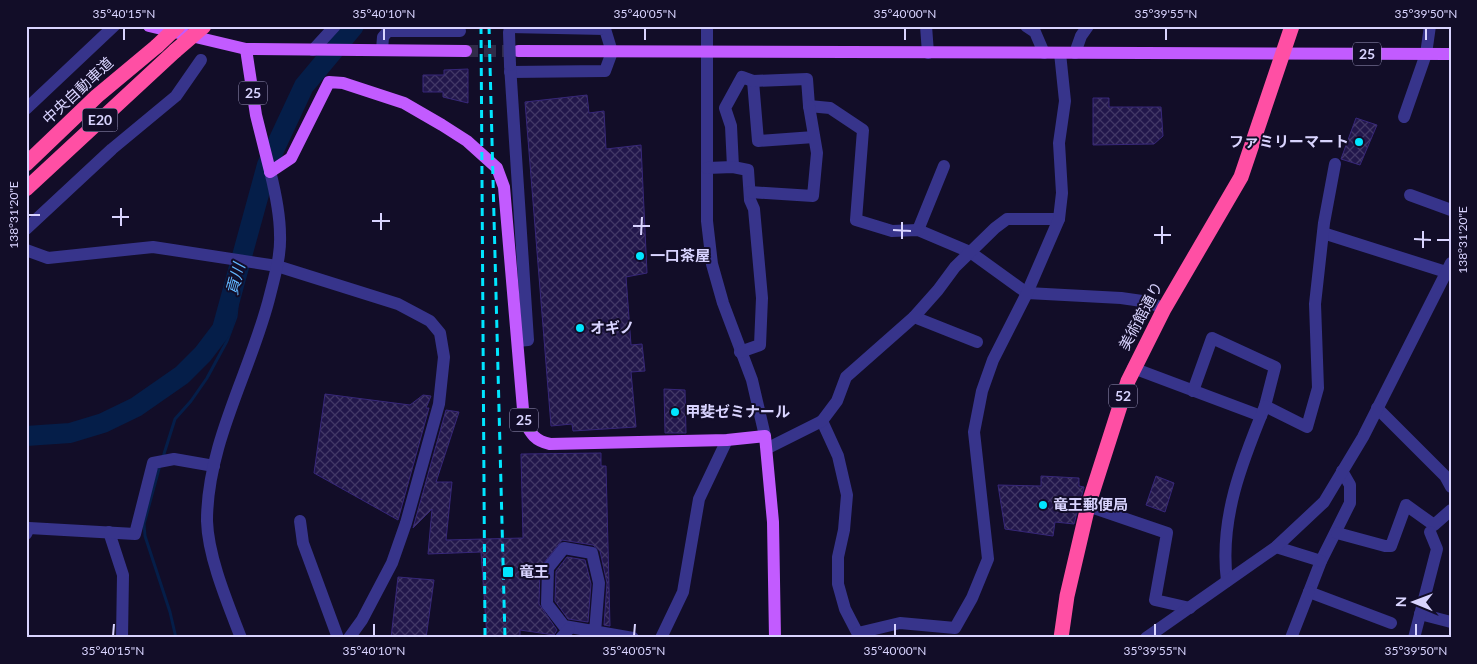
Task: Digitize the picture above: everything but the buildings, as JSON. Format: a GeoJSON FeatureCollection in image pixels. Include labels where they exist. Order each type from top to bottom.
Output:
{"type":"FeatureCollection","features":[{"type":"Feature","properties":{"kind":"highway","name":"中央自動車道"},"geometry":{"type":"LineString","coordinates":[[26,164],[97,96],[178,26]]}},
{"type":"Feature","properties":{"kind":"highway","name":"E20"},"geometry":{"type":"LineString","coordinates":[[26,189],[204,26]]}},
{"type":"Feature","properties":{"kind":"highway","name":"美術館通り"},"geometry":{"type":"LineString","coordinates":[[1061,638],[1067,596],[1088,506],[1133,368],[1164,309],[1240,176],[1292,26]]}},
{"type":"Feature","properties":{"kind":"main road"},"geometry":{"type":"LineString","coordinates":[[149,26],[246,49],[466,51]]}},
{"type":"Feature","properties":{"kind":"main road","name":"25"},"geometry":{"type":"LineString","coordinates":[[246,49],[256,115],[270,171],[291,158],[329,82],[342,83],[404,103],[467,141],[497,168],[504,187],[524,421],[532,436],[538,442],[550,444],[727,440],[766,442]]}},
{"type":"Feature","properties":{"kind":"main road","name":"25"},"geometry":{"type":"LineString","coordinates":[[518,51],[1451,54]]}},
{"type":"Feature","properties":{"kind":"main road"},"geometry":{"type":"LineString","coordinates":[[766,442],[773,522],[775,638]]}},
{"type":"Feature","properties":{"kind":"street"},"geometry":{"type":"LineString","coordinates":[[26,109],[114,26]]}},
{"type":"Feature","properties":{"kind":"street"},"geometry":{"type":"LineString","coordinates":[[314,50],[335,26]]}},
{"type":"Feature","properties":{"kind":"street"},"geometry":{"type":"LineString","coordinates":[[708,26],[707,221],[712,264],[740,352],[752,380],[766,442],[822,421],[837,401],[846,377],[914,316],[970,252],[1007,219],[1059,219]]}},
{"type":"Feature","properties":{"kind":"street"},"geometry":{"type":"LineString","coordinates":[[926,26],[928,53]]}},
{"type":"Feature","properties":{"kind":"street"},"geometry":{"type":"LineString","coordinates":[[1026,26],[1035,32],[1044,53]]}},
{"type":"Feature","properties":{"kind":"street"},"geometry":{"type":"LineString","coordinates":[[1075,53],[1081,36],[1088,26]]}},
{"type":"Feature","properties":{"kind":"street"},"geometry":{"type":"LineString","coordinates":[[1404,117],[1426,54],[1430,26]]}},
{"type":"Feature","properties":{"kind":"street"},"geometry":{"type":"LineString","coordinates":[[510,68],[606,71],[612,52],[605,29],[509,28],[510,68],[528,340],[518,341]]}},
{"type":"Feature","properties":{"kind":"street"},"geometry":{"type":"LineString","coordinates":[[380,50],[383,37],[388,31],[460,31]]}},
{"type":"Feature","properties":{"kind":"street"},"geometry":{"type":"LineString","coordinates":[[822,421],[838,456],[847,495],[844,530],[838,558],[838,584],[845,609],[859,636],[900,623],[955,628],[972,598],[988,559],[974,432],[982,391],[993,360],[1027,293],[1059,219],[1062,193],[1059,143],[1065,101],[1060,53]]}},
{"type":"Feature","properties":{"kind":"street"},"geometry":{"type":"LineString","coordinates":[[26,230],[112,149],[176,96],[201,60]]}},
{"type":"Feature","properties":{"kind":"street"},"geometry":{"type":"LineString","coordinates":[[733,167],[731,126],[725,108],[742,77],[754,81],[807,79],[809,106],[817,153],[813,196],[750,192]]}},
{"type":"Feature","properties":{"kind":"street"},"geometry":{"type":"LineString","coordinates":[[754,81],[758,141],[814,137]]}},
{"type":"Feature","properties":{"kind":"street"},"geometry":{"type":"LineString","coordinates":[[809,106],[830,108],[863,130],[856,220],[892,231],[918,230],[970,252],[1027,293],[1121,298],[1149,302],[1164,309]]}},
{"type":"Feature","properties":{"kind":"street"},"geometry":{"type":"LineString","coordinates":[[1133,368],[1193,391],[1263,411],[1307,427],[1318,388],[1315,304],[1323,233],[1335,164]]}},
{"type":"Feature","properties":{"kind":"street"},"geometry":{"type":"LineString","coordinates":[[918,230],[944,166]]}},
{"type":"Feature","properties":{"kind":"street"},"geometry":{"type":"LineString","coordinates":[[707,168],[733,167],[748,170],[754,210],[762,298],[760,345],[740,352]]}},
{"type":"Feature","properties":{"kind":"street"},"geometry":{"type":"LineString","coordinates":[[241,638],[217,572],[207,523],[209,494],[214,466],[229,417],[263,324],[277,266],[280,235],[270,171]]}},
{"type":"Feature","properties":{"kind":"street"},"geometry":{"type":"LineString","coordinates":[[1410,195],[1451,210]]}},
{"type":"Feature","properties":{"kind":"street"},"geometry":{"type":"LineString","coordinates":[[1146,638],[1276,547],[1324,502],[1377,408],[1448,268],[1323,233]]}},
{"type":"Feature","properties":{"kind":"street"},"geometry":{"type":"LineString","coordinates":[[26,250],[48,258],[153,247],[277,266],[398,304],[430,321],[440,333],[444,356],[439,404],[406,523],[392,563],[362,620],[349,638]]}},
{"type":"Feature","properties":{"kind":"street"},"geometry":{"type":"LineString","coordinates":[[914,316],[977,342]]}},
{"type":"Feature","properties":{"kind":"street"},"geometry":{"type":"LineString","coordinates":[[1193,391],[1212,338],[1276,367],[1263,411],[1243,458],[1232,494],[1226,539],[1227,581]]}},
{"type":"Feature","properties":{"kind":"street"},"geometry":{"type":"LineString","coordinates":[[1377,408],[1445,476],[1451,486]]}},
{"type":"Feature","properties":{"kind":"street"},"geometry":{"type":"LineString","coordinates":[[661,638],[683,592],[699,499],[727,440]]}},
{"type":"Feature","properties":{"kind":"street"},"geometry":{"type":"LineString","coordinates":[[26,534],[29,528],[134,534],[153,463],[174,459],[214,466]]}},
{"type":"Feature","properties":{"kind":"street"},"geometry":{"type":"LineString","coordinates":[[1291,638],[1321,560],[1350,503],[1350,485],[1342,471]]}},
{"type":"Feature","properties":{"kind":"street"},"geometry":{"type":"LineString","coordinates":[[1336,533],[1385,546],[1392,546],[1406,505],[1434,525],[1451,510]]}},
{"type":"Feature","properties":{"kind":"street"},"geometry":{"type":"LineString","coordinates":[[1088,506],[1167,533],[1156,600],[1190,608]]}},
{"type":"Feature","properties":{"kind":"street"},"geometry":{"type":"LineString","coordinates":[[300,521],[303,543],[338,638]]}},
{"type":"Feature","properties":{"kind":"street"},"geometry":{"type":"LineString","coordinates":[[110,532],[123,575],[122,638]]}},
{"type":"Feature","properties":{"kind":"street"},"geometry":{"type":"LineString","coordinates":[[1414,638],[1437,549],[1430,532]]}},
{"type":"Feature","properties":{"kind":"street"},"geometry":{"type":"LineString","coordinates":[[1276,547],[1321,560]]}},
{"type":"Feature","properties":{"kind":"street"},"geometry":{"type":"LineString","coordinates":[[595,632],[599,583],[592,553],[564,548],[548,568],[547,604],[571,632],[595,632],[633,638]]}},
{"type":"Feature","properties":{"kind":"street"},"geometry":{"type":"LineString","coordinates":[[1309,592],[1391,623]]}},
{"type":"Feature","properties":{"kind":"street"},"geometry":{"type":"LineString","coordinates":[[1420,614],[1451,622]]}},
{"type":"Feature","properties":{"kind":"waterway","name":"貢川"},"geometry":{"type":"LineString","coordinates":[[26,436],[70,433],[103,423],[136,407],[182,375],[203,354],[222,329],[267,165],[304,86],[354,26]]}},
{"type":"Feature","properties":{"kind":"waterway"},"geometry":{"type":"LineString","coordinates":[[163,457],[175,419],[191,401],[207,378],[227,341],[236,317],[242,263]]}},
{"type":"Feature","properties":{"kind":"waterway"},"geometry":{"type":"LineString","coordinates":[[160,465],[144,524],[145,536],[170,612],[176,638]]}},
{"type":"Feature","properties":{"kind":"tunnel"},"geometry":{"type":"LineString","coordinates":[[466,51],[518,51]]}},
{"type":"Feature","properties":{"kind":"railway"},"geometry":{"type":"LineString","coordinates":[[481,26],[485,638]]}},
{"type":"Feature","properties":{"kind":"railway"},"geometry":{"type":"LineString","coordinates":[[489,26],[505,638]]}},
{"type":"Feature","properties":{"kind":"place","name":"ファミリーマート"},"geometry":{"type":"Point","coordinates":[1359,142]}},
{"type":"Feature","properties":{"kind":"place","name":"一口茶屋"},"geometry":{"type":"Point","coordinates":[640,256]}},
{"type":"Feature","properties":{"kind":"place","name":"オギノ"},"geometry":{"type":"Point","coordinates":[580,328]}},
{"type":"Feature","properties":{"kind":"place","name":"甲斐ゼミナール"},"geometry":{"type":"Point","coordinates":[675,412]}},
{"type":"Feature","properties":{"kind":"place","name":"竜王郵便局"},"geometry":{"type":"Point","coordinates":[1043,505]}},
{"type":"Feature","properties":{"kind":"place","name":"竜王"},"geometry":{"type":"Point","coordinates":[508,572]}}]}
